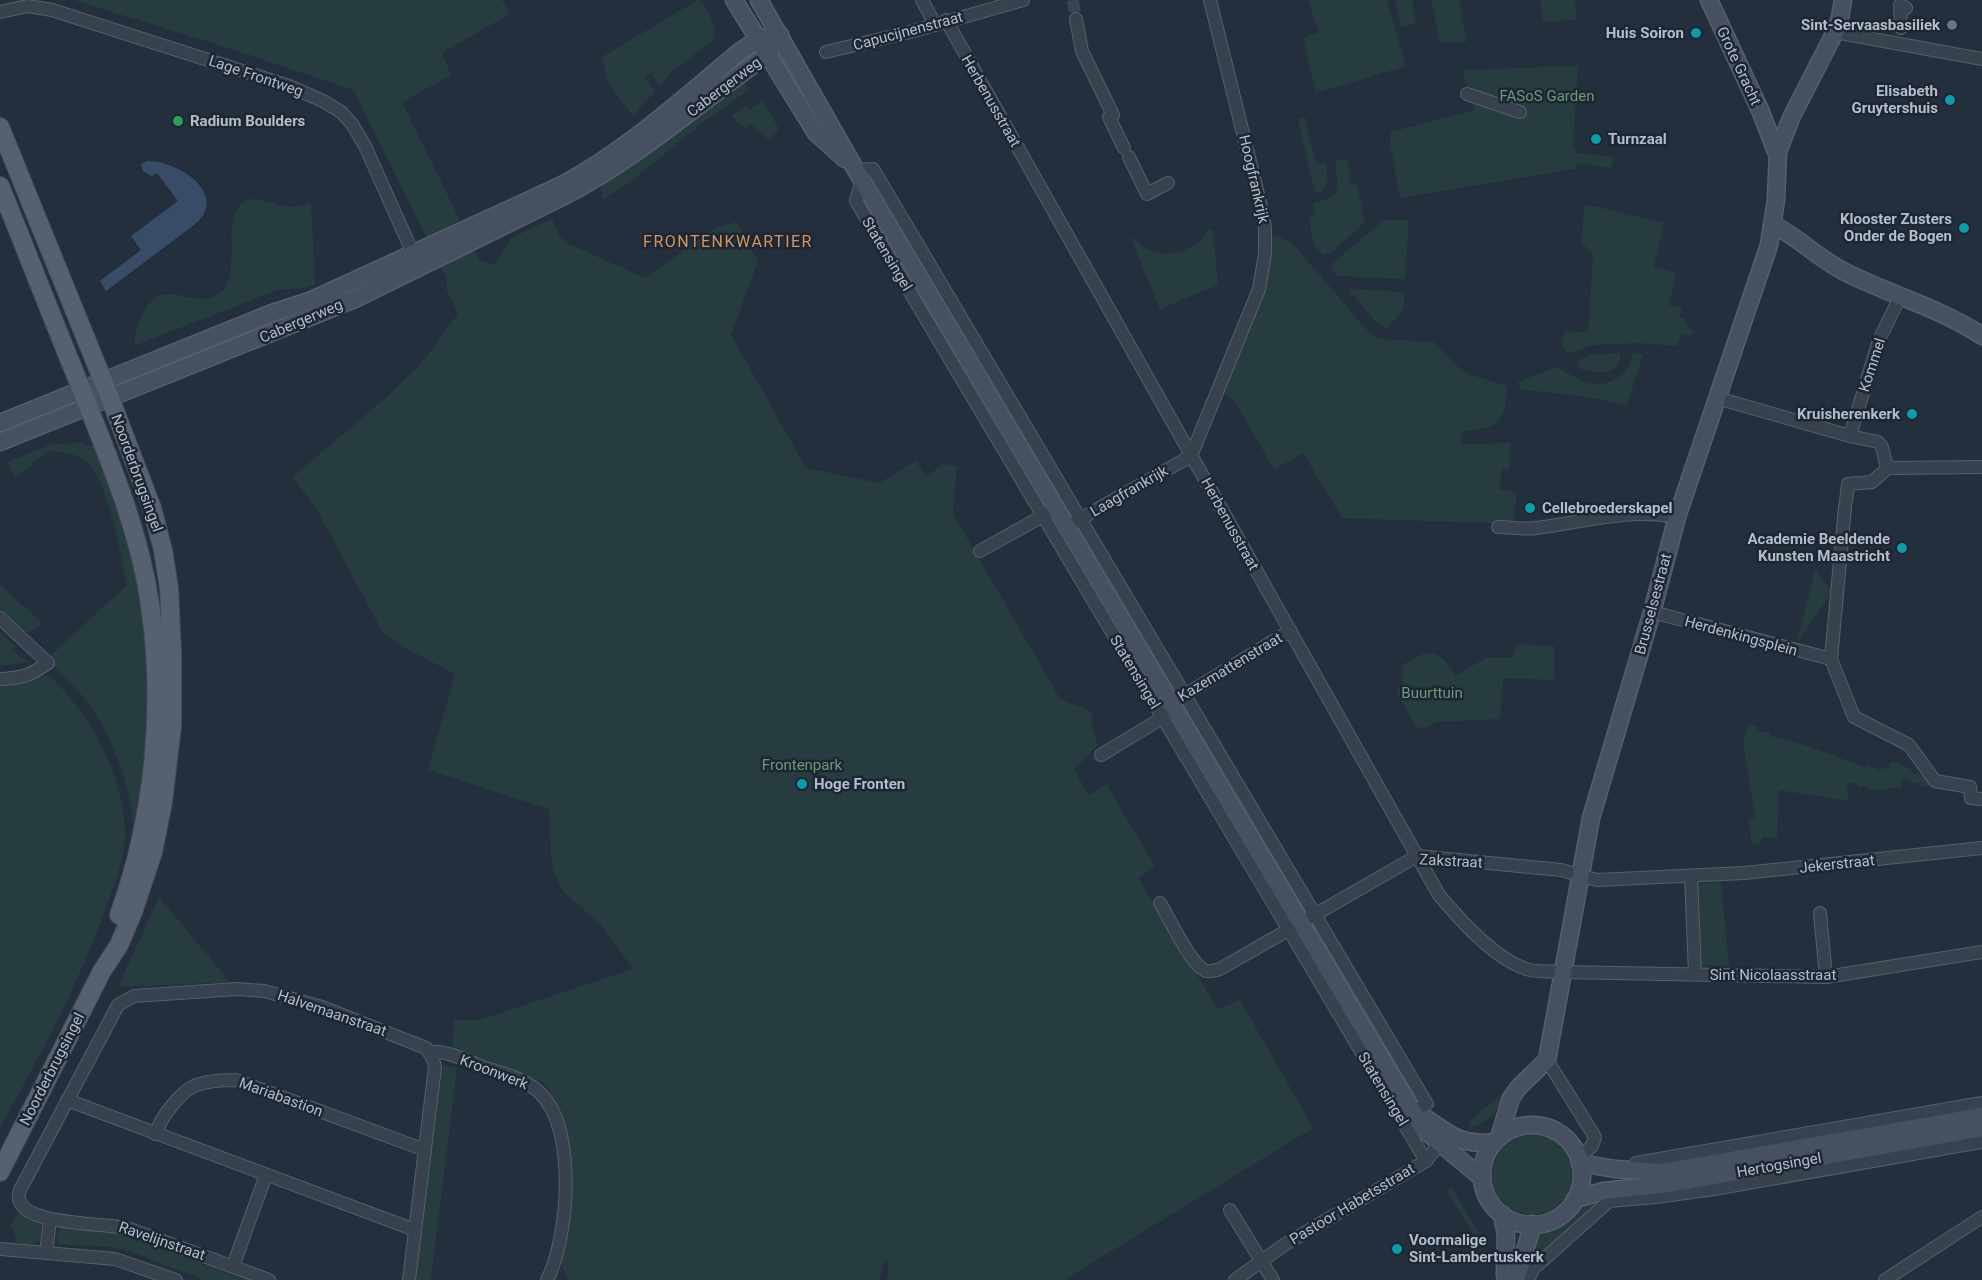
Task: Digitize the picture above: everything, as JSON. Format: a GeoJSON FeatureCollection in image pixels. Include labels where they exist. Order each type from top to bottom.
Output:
{"type":"FeatureCollection","features":[{"type":"Feature","properties":{"kind":"main road","name":"Noorderbrugsingel"},"geometry":{"type":"LineString","coordinates":[[0,128],[152,508],[163,550],[171,620],[173,699],[168,768],[153,852],[126,929],[119,945],[102,971],[1,1169]]}},
{"type":"Feature","properties":{"kind":"main road","name":"Noorderbrugsingel"},"geometry":{"type":"LineString","coordinates":[[0,186],[85,398],[136,537],[150,604],[155,661],[154,742],[143,829],[125,898],[102,971]]}},
{"type":"Feature","properties":{"kind":"street","name":"Statensingel"},"geometry":{"type":"LineString","coordinates":[[734,0],[821,140],[857,172]]}},
{"type":"Feature","properties":{"kind":"street","name":"Statensingel"},"geometry":{"type":"LineString","coordinates":[[759,0],[1049,512],[1173,706],[1423,1129],[1482,1178]]}},
{"type":"Feature","properties":{"kind":"street","name":"Herbenusstraat"},"geometry":{"type":"LineString","coordinates":[[922,0],[940,22],[1191,456],[1439,895],[1482,940],[1521,967],[1535,971],[1563,972]]}},
{"type":"Feature","properties":{"kind":"street","name":"Capucijnenstraat"},"geometry":{"type":"LineString","coordinates":[[826,51],[910,32],[1023,0]]}},
{"type":"Feature","properties":{"kind":"street","name":"Hoogfrankrijk"},"geometry":{"type":"LineString","coordinates":[[1191,456],[1259,289],[1264,266],[1265,228],[1210,0]]}},
{"type":"Feature","properties":{"kind":"street","name":"Grote Gracht"},"geometry":{"type":"LineString","coordinates":[[1709,0],[1769,131]]}},
{"type":"Feature","properties":{"kind":"street","name":"Brusselsestraat"},"geometry":{"type":"LineString","coordinates":[[1547,1060],[1592,818],[1677,517],[1768,245],[1777,188],[1778,154],[1792,116],[1835,32],[1844,0]]}},
{"type":"Feature","properties":{"kind":"street"},"geometry":{"type":"LineString","coordinates":[[1901,28],[1900,5],[1906,8]]}},
{"type":"Feature","properties":{"kind":"street","name":"Lage Frontweg"},"geometry":{"type":"LineString","coordinates":[[0,12],[28,6],[52,9],[289,86],[323,101],[341,112],[352,124],[365,146],[416,260]]}},
{"type":"Feature","properties":{"kind":"street"},"geometry":{"type":"LineString","coordinates":[[1076,19],[1082,51],[1113,115],[1109,117],[1147,194],[1168,183]]}},
{"type":"Feature","properties":{"kind":"street"},"geometry":{"type":"LineString","coordinates":[[1835,32],[1982,59]]}},
{"type":"Feature","properties":{"kind":"street","name":"Cabergerweg"},"geometry":{"type":"LineString","coordinates":[[468,236],[587,172],[650,125],[742,50],[758,39],[780,35]]}},
{"type":"Feature","properties":{"kind":"street","name":"Cabergerweg"},"geometry":{"type":"LineString","coordinates":[[0,423],[85,398],[355,299],[416,260],[566,195],[617,166],[767,55],[780,35]]}},
{"type":"Feature","properties":{"kind":"street"},"geometry":{"type":"LineString","coordinates":[[1467,94],[1520,112]]}},
{"type":"Feature","properties":{"kind":"street","name":"Brusselsestraat"},"geometry":{"type":"LineString","coordinates":[[1769,131],[1778,154]]}},
{"type":"Feature","properties":{"kind":"street","name":"Statensingel"},"geometry":{"type":"LineString","coordinates":[[857,172],[873,169],[1073,523],[1173,706]]}},
{"type":"Feature","properties":{"kind":"street"},"geometry":{"type":"LineString","coordinates":[[1772,224],[1836,267],[1982,336]]}},
{"type":"Feature","properties":{"kind":"street","name":"Kommel"},"geometry":{"type":"LineString","coordinates":[[1850,436],[1879,340],[1900,297]]}},
{"type":"Feature","properties":{"kind":"street","name":"Cabergerweg"},"geometry":{"type":"LineString","coordinates":[[0,442],[85,398]]}},
{"type":"Feature","properties":{"kind":"street"},"geometry":{"type":"LineString","coordinates":[[1717,398],[1878,442],[1889,467]]}},
{"type":"Feature","properties":{"kind":"street","name":"Laagfrankrijk"},"geometry":{"type":"LineString","coordinates":[[1073,523],[1191,456]]}},
{"type":"Feature","properties":{"kind":"street"},"geometry":{"type":"LineString","coordinates":[[1977,798],[1970,787],[1935,781],[1909,745],[1854,717],[1831,659],[1848,484],[1872,482],[1889,467],[1982,467]]}},
{"type":"Feature","properties":{"kind":"street","name":"Statensingel"},"geometry":{"type":"LineString","coordinates":[[1049,512],[1073,523]]}},
{"type":"Feature","properties":{"kind":"street"},"geometry":{"type":"LineString","coordinates":[[981,551],[1049,512]]}},
{"type":"Feature","properties":{"kind":"street"},"geometry":{"type":"LineString","coordinates":[[1498,526],[1534,528],[1618,514],[1653,513],[1677,517]]}},
{"type":"Feature","properties":{"kind":"street","name":"Herdenkingsplein"},"geometry":{"type":"LineString","coordinates":[[1652,612],[1831,659]]}},
{"type":"Feature","properties":{"kind":"street"},"geometry":{"type":"LineString","coordinates":[[0,618],[48,663],[33,674],[20,678],[0,679]]}},
{"type":"Feature","properties":{"kind":"street","name":"Kazemattenstraat"},"geometry":{"type":"LineString","coordinates":[[1101,754],[1290,631]]}},
{"type":"Feature","properties":{"kind":"street","name":"Jekerstraat"},"geometry":{"type":"LineString","coordinates":[[1580,877],[1597,880],[1691,877],[1861,862],[1982,848]]}},
{"type":"Feature","properties":{"kind":"street","name":"Zakstraat"},"geometry":{"type":"LineString","coordinates":[[1160,903],[1195,963],[1206,971],[1220,969],[1417,856],[1561,870],[1580,877]]}},
{"type":"Feature","properties":{"kind":"street"},"geometry":{"type":"LineString","coordinates":[[1691,877],[1695,975]]}},
{"type":"Feature","properties":{"kind":"street"},"geometry":{"type":"LineString","coordinates":[[1820,913],[1826,977]]}},
{"type":"Feature","properties":{"kind":"street","name":"Statensingel"},"geometry":{"type":"LineString","coordinates":[[1301,922],[1426,1161]]}},
{"type":"Feature","properties":{"kind":"street","name":"Sint Nicolaasstraat"},"geometry":{"type":"LineString","coordinates":[[1563,972],[1826,977],[1982,952]]}},
{"type":"Feature","properties":{"kind":"street","name":"Halvemaanstraat"},"geometry":{"type":"LineString","coordinates":[[20,1204],[18,1198],[20,1190],[118,1005],[134,996],[244,989],[264,991],[322,1007],[421,1045],[430,1052]]}},
{"type":"Feature","properties":{"kind":"street","name":"Kroonwerk"},"geometry":{"type":"LineString","coordinates":[[430,1052],[436,1051],[466,1060],[528,1083],[541,1093],[551,1108],[562,1146],[566,1185],[563,1224],[550,1279]]}},
{"type":"Feature","properties":{"kind":"street"},"geometry":{"type":"LineString","coordinates":[[409,1280],[435,1067],[430,1052]]}},
{"type":"Feature","properties":{"kind":"street"},"geometry":{"type":"LineString","coordinates":[[1496,1140],[1506,1132],[1520,1126],[1542,1126],[1556,1131],[1568,1140],[1579,1160],[1581,1184],[1575,1199],[1564,1212],[1557,1217],[1533,1224],[1516,1222],[1502,1214],[1487,1196],[1482,1178],[1485,1159],[1496,1140],[1511,1098],[1547,1060],[1595,1137],[1592,1146],[1579,1160]]}},
{"type":"Feature","properties":{"kind":"street","name":"Mariabastion"},"geometry":{"type":"LineString","coordinates":[[155,1134],[160,1121],[185,1092],[195,1086],[237,1080],[425,1150]]}},
{"type":"Feature","properties":{"kind":"street"},"geometry":{"type":"LineString","coordinates":[[67,1100],[415,1230]]}},
{"type":"Feature","properties":{"kind":"street","name":"Hertogsingel"},"geometry":{"type":"LineString","coordinates":[[1630,1171],[1636,1163],[1982,1103]]}},
{"type":"Feature","properties":{"kind":"street","name":"Statensingel"},"geometry":{"type":"LineString","coordinates":[[1413,1112],[1429,1120],[1450,1136],[1470,1142],[1496,1140]]}},
{"type":"Feature","properties":{"kind":"street","name":"Hertogsingel"},"geometry":{"type":"LineString","coordinates":[[1579,1160],[1630,1171],[1675,1170],[1982,1116]]}},
{"type":"Feature","properties":{"kind":"street","name":"Hertogsingel"},"geometry":{"type":"LineString","coordinates":[[1629,1193],[1982,1128]]}},
{"type":"Feature","properties":{"kind":"street","name":"Hertogsingel"},"geometry":{"type":"LineString","coordinates":[[1575,1199],[1604,1191],[1656,1197],[1714,1189],[1982,1142]]}},
{"type":"Feature","properties":{"kind":"street","name":"Pastoor Habetsstraat"},"geometry":{"type":"LineString","coordinates":[[1235,1280],[1284,1245],[1426,1161],[1439,1144]]}},
{"type":"Feature","properties":{"kind":"street"},"geometry":{"type":"LineString","coordinates":[[233,1266],[266,1175]]}},
{"type":"Feature","properties":{"kind":"street"},"geometry":{"type":"LineString","coordinates":[[1530,1274],[1607,1202],[1629,1193]]}},
{"type":"Feature","properties":{"kind":"street","name":"Ravelijnstraat"},"geometry":{"type":"LineString","coordinates":[[20,1204],[29,1212],[50,1220],[123,1226],[269,1280]]}},
{"type":"Feature","properties":{"kind":"street"},"geometry":{"type":"LineString","coordinates":[[1230,1210],[1273,1280]]}},
{"type":"Feature","properties":{"kind":"street"},"geometry":{"type":"LineString","coordinates":[[1502,1214],[1506,1235],[1505,1275],[1507,1280]]}},
{"type":"Feature","properties":{"kind":"street"},"geometry":{"type":"LineString","coordinates":[[1885,1280],[1982,1217]]}},
{"type":"Feature","properties":{"kind":"street"},"geometry":{"type":"LineString","coordinates":[[46,1253],[50,1220]]}},
{"type":"Feature","properties":{"kind":"street"},"geometry":{"type":"LineString","coordinates":[[1516,1280],[1533,1224]]}},
{"type":"Feature","properties":{"kind":"street","name":"Ravelijnstraat"},"geometry":{"type":"LineString","coordinates":[[0,1249],[115,1259],[176,1280]]}},
{"type":"Feature","properties":{"kind":"green space","name":"Frontenpark"},"geometry":{"type":"Polygon","coordinates":[[[74,0],[502,0],[510,14],[442,53],[451,75],[402,102],[479,259],[493,265],[513,237],[552,219],[558,234],[567,243],[645,278],[713,229],[736,222],[758,261],[731,335],[806,468],[879,483],[916,461],[926,477],[943,464],[957,466],[953,511],[955,517],[1060,699],[1092,712],[1091,725],[1098,745],[1074,770],[1089,795],[1107,785],[1155,866],[1138,878],[1218,1009],[1240,1000],[1313,1128],[1064,1280],[887,1280],[889,1261],[885,1260],[879,1280],[569,1280],[562,1267],[561,1117],[552,1093],[543,1083],[531,1077],[452,1050],[454,1020],[480,1020],[633,969],[601,925],[564,892],[553,872],[549,809],[428,770],[455,674],[403,647],[383,633],[317,510],[293,477],[388,396],[421,364],[458,314],[446,288],[447,280],[354,90],[74,0]]]}},
{"type":"Feature","properties":{"kind":"green space"},"geometry":{"type":"Polygon","coordinates":[[[698,0],[713,24],[712,41],[673,71],[659,86],[651,72],[645,78],[655,91],[633,116],[608,83],[600,58],[698,0]]]}},
{"type":"Feature","properties":{"kind":"green space"},"geometry":{"type":"Polygon","coordinates":[[[1308,0],[1387,0],[1406,66],[1316,93],[1303,38],[1319,32],[1308,0]]]}},
{"type":"Feature","properties":{"kind":"green space"},"geometry":{"type":"Polygon","coordinates":[[[1395,0],[1412,0],[1416,23],[1401,27],[1395,0]]]}},
{"type":"Feature","properties":{"kind":"green space"},"geometry":{"type":"Polygon","coordinates":[[[1431,0],[1459,0],[1466,42],[1440,43],[1431,0]]]}},
{"type":"Feature","properties":{"kind":"green space"},"geometry":{"type":"Polygon","coordinates":[[[1540,0],[1575,0],[1577,20],[1543,22],[1540,0]]]}},
{"type":"Feature","properties":{"kind":"green space","name":"FASoS Garden"},"geometry":{"type":"Polygon","coordinates":[[[1578,66],[1573,147],[1576,148],[1576,153],[1614,157],[1611,168],[1576,163],[1576,169],[1400,198],[1390,143],[1391,132],[1474,110],[1462,70],[1578,66]]]}},
{"type":"Feature","properties":{"kind":"green space"},"geometry":{"type":"Polygon","coordinates":[[[744,82],[749,89],[701,124],[629,183],[602,200],[601,182],[744,82]]]}},
{"type":"Feature","properties":{"kind":"green space"},"geometry":{"type":"Polygon","coordinates":[[[763,101],[779,129],[769,140],[750,123],[745,128],[731,116],[746,106],[749,110],[763,101]]]}},
{"type":"Feature","properties":{"kind":"green space"},"geometry":{"type":"Polygon","coordinates":[[[1305,117],[1316,164],[1326,163],[1326,186],[1320,192],[1315,193],[1298,119],[1305,117]]]}},
{"type":"Feature","properties":{"kind":"green space"},"geometry":{"type":"Polygon","coordinates":[[[1347,159],[1351,185],[1357,184],[1365,222],[1332,252],[1324,255],[1314,243],[1309,217],[1315,214],[1313,204],[1330,197],[1336,190],[1335,161],[1347,159]]]}},
{"type":"Feature","properties":{"kind":"green space"},"geometry":{"type":"Polygon","coordinates":[[[250,199],[292,207],[311,203],[315,284],[303,288],[277,290],[136,345],[135,337],[139,323],[147,306],[157,297],[167,294],[209,299],[219,294],[227,285],[234,216],[240,206],[250,199]]]}},
{"type":"Feature","properties":{"kind":"green space"},"geometry":{"type":"Polygon","coordinates":[[[1585,204],[1664,223],[1654,267],[1676,273],[1669,305],[1682,308],[1680,317],[1685,319],[1687,326],[1694,331],[1692,335],[1682,334],[1677,346],[1637,343],[1593,345],[1567,354],[1562,344],[1565,331],[1588,332],[1593,254],[1581,242],[1585,204]]]}},
{"type":"Feature","properties":{"kind":"green space"},"geometry":{"type":"Polygon","coordinates":[[[1384,220],[1409,220],[1405,279],[1337,276],[1330,267],[1334,262],[1384,220]]]}},
{"type":"Feature","properties":{"kind":"green space"},"geometry":{"type":"Polygon","coordinates":[[[1207,230],[1213,230],[1218,285],[1160,309],[1131,239],[1134,238],[1151,251],[1169,253],[1192,247],[1207,230]]]}},
{"type":"Feature","properties":{"kind":"green space"},"geometry":{"type":"Polygon","coordinates":[[[1270,236],[1291,242],[1368,331],[1376,337],[1434,342],[1459,368],[1471,375],[1506,386],[1505,406],[1499,420],[1490,427],[1462,432],[1461,444],[1511,443],[1509,469],[1502,469],[1499,489],[1517,492],[1513,524],[1342,518],[1303,453],[1274,469],[1233,399],[1222,394],[1270,236]]]}},
{"type":"Feature","properties":{"kind":"green space"},"geometry":{"type":"Polygon","coordinates":[[[1348,289],[1404,292],[1404,308],[1387,328],[1376,322],[1348,289]]]}},
{"type":"Feature","properties":{"kind":"green space"},"geometry":{"type":"Polygon","coordinates":[[[1633,352],[1643,355],[1627,405],[1587,397],[1520,389],[1518,382],[1556,367],[1583,381],[1602,384],[1611,382],[1625,371],[1633,352]]]}},
{"type":"Feature","properties":{"kind":"green space"},"geometry":{"type":"Polygon","coordinates":[[[1620,353],[1620,360],[1608,371],[1593,372],[1581,369],[1578,365],[1578,360],[1593,355],[1620,353]]]}},
{"type":"Feature","properties":{"kind":"green space"},"geometry":{"type":"Polygon","coordinates":[[[80,443],[87,446],[95,444],[133,551],[147,628],[150,742],[134,842],[126,785],[105,731],[85,699],[47,659],[127,585],[107,501],[94,471],[87,462],[74,455],[48,451],[15,478],[8,462],[52,444],[80,443]]]}},
{"type":"Feature","properties":{"kind":"green space"},"geometry":{"type":"Polygon","coordinates":[[[1815,570],[1832,592],[1797,643],[1815,570]]]}},
{"type":"Feature","properties":{"kind":"green space"},"geometry":{"type":"Polygon","coordinates":[[[0,585],[41,622],[36,629],[28,632],[22,631],[0,610],[0,585]]]}},
{"type":"Feature","properties":{"kind":"green space"},"geometry":{"type":"Polygon","coordinates":[[[0,632],[16,647],[11,648],[27,662],[0,666],[0,632]]]}},
{"type":"Feature","properties":{"kind":"green space","name":"Buurttuin"},"geometry":{"type":"Polygon","coordinates":[[[1517,644],[1554,646],[1554,680],[1503,678],[1500,719],[1437,722],[1425,728],[1416,727],[1396,692],[1403,684],[1401,666],[1418,656],[1432,653],[1443,660],[1456,676],[1485,658],[1512,658],[1517,644]]]}},
{"type":"Feature","properties":{"kind":"green space"},"geometry":{"type":"Polygon","coordinates":[[[47,675],[72,701],[101,743],[117,783],[125,826],[125,840],[114,885],[83,966],[0,1128],[0,684],[47,675]]]}},
{"type":"Feature","properties":{"kind":"green space"},"geometry":{"type":"Polygon","coordinates":[[[1749,725],[1757,727],[1756,730],[1770,733],[1770,736],[1812,747],[1866,768],[1867,765],[1880,770],[1881,767],[1888,770],[1890,761],[1911,769],[1912,773],[1921,775],[1931,785],[1921,787],[1921,783],[1901,780],[1901,788],[1868,790],[1868,786],[1858,787],[1857,783],[1847,783],[1848,801],[1779,790],[1777,838],[1762,837],[1761,843],[1752,844],[1748,819],[1755,818],[1743,742],[1749,725]]]}},
{"type":"Feature","properties":{"kind":"green space"},"geometry":{"type":"Polygon","coordinates":[[[1721,882],[1729,966],[1699,965],[1697,884],[1721,882]]]}},
{"type":"Feature","properties":{"kind":"green space"},"geometry":{"type":"Polygon","coordinates":[[[159,897],[230,982],[118,987],[159,897]]]}},
{"type":"Feature","properties":{"kind":"green space"},"geometry":{"type":"Polygon","coordinates":[[[440,1065],[457,1068],[431,1280],[414,1280],[440,1065]]]}},
{"type":"Feature","properties":{"kind":"green space"},"geometry":{"type":"Polygon","coordinates":[[[1510,1086],[1500,1106],[1490,1117],[1485,1122],[1471,1127],[1469,1122],[1510,1086]]]}},
{"type":"Feature","properties":{"kind":"green space"},"geometry":{"type":"Polygon","coordinates":[[[1524,1135],[1540,1135],[1554,1141],[1566,1153],[1572,1167],[1572,1183],[1566,1197],[1554,1209],[1540,1215],[1524,1215],[1510,1209],[1498,1197],[1492,1183],[1492,1167],[1498,1153],[1510,1141],[1524,1135]]]}},
{"type":"Feature","properties":{"kind":"green space"},"geometry":{"type":"Polygon","coordinates":[[[1452,1188],[1484,1243],[1480,1245],[1446,1190],[1452,1188]]]}},
{"type":"Feature","properties":{"kind":"green space"},"geometry":{"type":"Polygon","coordinates":[[[1598,1200],[1596,1206],[1546,1250],[1531,1251],[1534,1242],[1541,1234],[1561,1226],[1585,1205],[1598,1200]]]}},
{"type":"Feature","properties":{"kind":"green space"},"geometry":{"type":"Polygon","coordinates":[[[19,1211],[41,1223],[41,1239],[34,1245],[21,1244],[17,1241],[10,1225],[19,1211]]]}},
{"type":"Feature","properties":{"kind":"green space"},"geometry":{"type":"Polygon","coordinates":[[[60,1228],[120,1233],[246,1280],[204,1280],[129,1251],[111,1247],[59,1244],[56,1235],[60,1228]]]}},
{"type":"Feature","properties":{"kind":"water"},"geometry":{"type":"Polygon","coordinates":[[[147,161],[173,166],[196,181],[204,191],[207,202],[204,214],[194,225],[106,291],[100,281],[141,250],[131,236],[178,201],[157,173],[151,176],[143,171],[141,164],[147,161]]]}},
{"type":"Feature","properties":{"kind":"tunnel"},"geometry":{"type":"LineString","coordinates":[[1073,0],[1076,19]]}},
{"type":"Feature","properties":{"kind":"place","name":"Sint-Servaasbasiliek"},"geometry":{"type":"Point","coordinates":[1952,25]}},
{"type":"Feature","properties":{"kind":"place","name":"Huis Soiron"},"geometry":{"type":"Point","coordinates":[1696,33]}},
{"type":"Feature","properties":{"kind":"place","name":"Elisabeth Gruytershuis"},"geometry":{"type":"Point","coordinates":[1950,100]}},
{"type":"Feature","properties":{"kind":"place","name":"Radium Boulders"},"geometry":{"type":"Point","coordinates":[178,121]}},
{"type":"Feature","properties":{"kind":"place","name":"Turnzaal"},"geometry":{"type":"Point","coordinates":[1596,139]}},
{"type":"Feature","properties":{"kind":"place","name":"Klooster Zusters Onder de Bogen"},"geometry":{"type":"Point","coordinates":[1964,228]}},
{"type":"Feature","properties":{"kind":"place","name":"Kruisherenkerk"},"geometry":{"type":"Point","coordinates":[1912,414]}},
{"type":"Feature","properties":{"kind":"place","name":"Cellebroederskapel"},"geometry":{"type":"Point","coordinates":[1530,508]}},
{"type":"Feature","properties":{"kind":"place","name":"Academie Beeldende Kunsten Maastricht"},"geometry":{"type":"Point","coordinates":[1902,548]}},
{"type":"Feature","properties":{"kind":"place","name":"Hoge Fronten"},"geometry":{"type":"Point","coordinates":[802,784]}},
{"type":"Feature","properties":{"kind":"place","name":"Voormalige Sint-Lambertuskerk"},"geometry":{"type":"Point","coordinates":[1397,1249]}},
{"type":"Feature","properties":{"kind":"district","name":"FRONTENKWARTIER"},"geometry":{"type":"Point","coordinates":[728,241]}}]}
